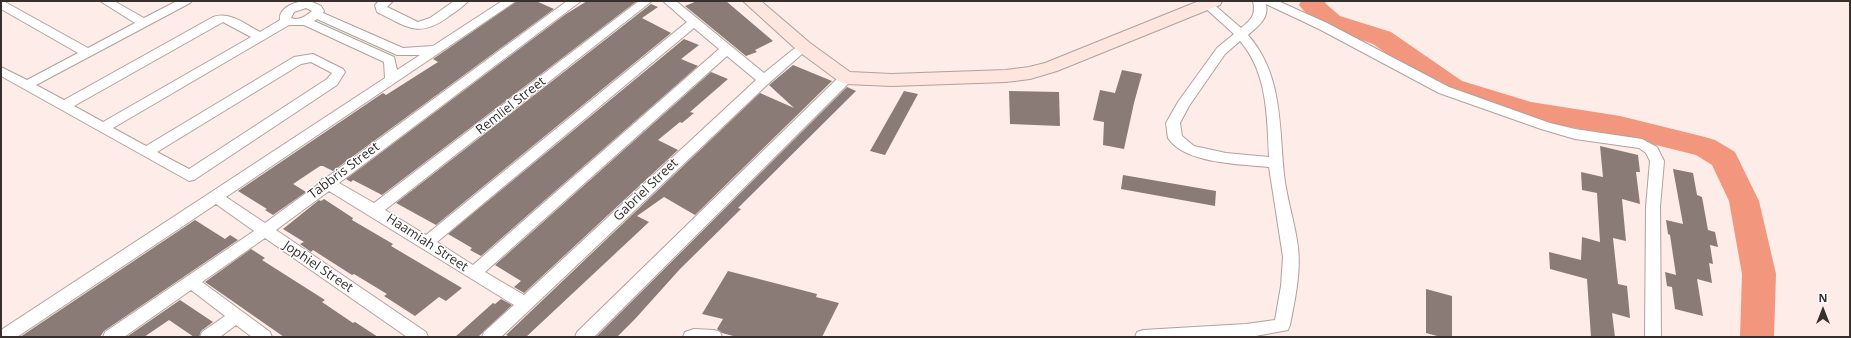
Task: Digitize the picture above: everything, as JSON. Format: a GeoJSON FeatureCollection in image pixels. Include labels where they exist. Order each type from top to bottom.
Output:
{"type":"FeatureCollection","features":[{"type":"Feature","properties":{"kind":"street"},"geometry":{"type":"LineString","coordinates":[[106,1],[144,23]]}},
{"type":"Feature","properties":{"kind":"street"},"geometry":{"type":"LineString","coordinates":[[27,85],[186,1]]}},
{"type":"Feature","properties":{"kind":"street"},"geometry":{"type":"LineString","coordinates":[[386,1],[381,5],[381,9],[416,26],[421,26],[428,24],[462,1]]}},
{"type":"Feature","properties":{"kind":"street"},"geometry":{"type":"LineString","coordinates":[[4,337],[510,1]]}},
{"type":"Feature","properties":{"kind":"street","name":"Tabbris Street"},"geometry":{"type":"LineString","coordinates":[[112,337],[265,231],[327,183],[575,1]]}},
{"type":"Feature","properties":{"kind":"street","name":"Remliel Street"},"geometry":{"type":"LineString","coordinates":[[375,210],[646,1]]}},
{"type":"Feature","properties":{"kind":"street"},"geometry":{"type":"LineString","coordinates":[[669,1],[764,80]]}},
{"type":"Feature","properties":{"kind":"street"},"geometry":{"type":"LineString","coordinates":[[751,1],[804,47],[846,78],[892,80],[999,77],[1030,73],[1050,67],[1210,2],[1254,50],[1264,71],[1274,110],[1277,176],[1290,248],[1289,293],[1281,331],[1246,331],[1143,337]]}},
{"type":"Feature","properties":{"kind":"street"},"geometry":{"type":"LineString","coordinates":[[1259,1],[1261,10],[1260,16],[1255,23],[1240,34],[1221,52],[1183,105],[1173,123],[1176,138],[1190,150],[1226,158],[1276,163]]}},
{"type":"Feature","properties":{"kind":"street"},"geometry":{"type":"LineString","coordinates":[[1268,1],[1323,26],[1411,74],[1451,93],[1546,126],[1575,134],[1642,144],[1652,150],[1657,161],[1653,207],[1653,337]]}},
{"type":"Feature","properties":{"kind":"street"},"geometry":{"type":"LineString","coordinates":[[1,4],[88,53]]}},
{"type":"Feature","properties":{"kind":"street"},"geometry":{"type":"LineString","coordinates":[[287,21],[285,16],[293,8],[307,4],[318,7],[401,52],[435,50]]}},
{"type":"Feature","properties":{"kind":"street"},"geometry":{"type":"LineString","coordinates":[[306,21],[318,7]]}},
{"type":"Feature","properties":{"kind":"street"},"geometry":{"type":"LineString","coordinates":[[64,106],[222,18],[227,19],[260,36]]}},
{"type":"Feature","properties":{"kind":"street"},"geometry":{"type":"LineString","coordinates":[[103,128],[287,21],[294,23],[306,21],[390,60]]}},
{"type":"Feature","properties":{"kind":"street"},"geometry":{"type":"LineString","coordinates":[[426,242],[694,22]]}},
{"type":"Feature","properties":{"kind":"street","name":"Gabriel Street"},"geometry":{"type":"LineString","coordinates":[[490,337],[764,80],[804,47]]}},
{"type":"Feature","properties":{"kind":"street"},"geometry":{"type":"LineString","coordinates":[[474,273],[727,49]]}},
{"type":"Feature","properties":{"kind":"street"},"geometry":{"type":"LineString","coordinates":[[390,60],[401,52]]}},
{"type":"Feature","properties":{"kind":"street"},"geometry":{"type":"LineString","coordinates":[[1,71],[189,176],[332,82],[339,72],[313,58],[298,60],[147,152]]}},
{"type":"Feature","properties":{"kind":"street"},"geometry":{"type":"LineString","coordinates":[[390,60],[391,80]]}},
{"type":"Feature","properties":{"kind":"street"},"geometry":{"type":"LineString","coordinates":[[583,337],[846,78]]}},
{"type":"Feature","properties":{"kind":"street","name":"Haamiah Street"},"geometry":{"type":"LineString","coordinates":[[327,183],[375,210],[526,304]]}},
{"type":"Feature","properties":{"kind":"street","name":"Jophiel Street"},"geometry":{"type":"LineString","coordinates":[[215,196],[420,337]]}},
{"type":"Feature","properties":{"kind":"street"},"geometry":{"type":"LineString","coordinates":[[191,282],[264,337]]}},
{"type":"Feature","properties":{"kind":"street"},"geometry":{"type":"LineString","coordinates":[[208,337],[237,316]]}},
{"type":"Feature","properties":{"kind":"street"},"geometry":{"type":"LineString","coordinates":[[691,337],[714,337]]}},
{"type":"Feature","properties":{"kind":"building"},"geometry":{"type":"Polygon","coordinates":[[[517,1],[536,1],[554,9],[333,171],[320,166],[293,184],[306,192],[273,215],[265,210],[267,209],[238,191],[383,93],[386,95],[438,62],[433,59],[517,1]]]}},
{"type":"Feature","properties":{"kind":"building"},"geometry":{"type":"Polygon","coordinates":[[[587,1],[637,1],[382,195],[353,180],[351,182],[346,179],[566,14],[587,1]]]}},
{"type":"Feature","properties":{"kind":"building"},"geometry":{"type":"Polygon","coordinates":[[[697,1],[726,1],[773,41],[755,50],[757,52],[746,56],[685,6],[697,1]]]}},
{"type":"Feature","properties":{"kind":"building"},"geometry":{"type":"Polygon","coordinates":[[[651,4],[658,7],[642,18],[671,33],[436,225],[396,203],[651,4]]]}},
{"type":"Feature","properties":{"kind":"building"},"geometry":{"type":"Polygon","coordinates":[[[684,39],[699,45],[681,59],[698,66],[481,256],[470,250],[472,248],[448,234],[684,39]]]}},
{"type":"Feature","properties":{"kind":"building"},"geometry":{"type":"Polygon","coordinates":[[[793,65],[832,81],[695,215],[664,197],[637,216],[649,222],[526,337],[510,337],[506,335],[760,93],[794,108],[769,85],[793,65]]]}},
{"type":"Feature","properties":{"kind":"building"},"geometry":{"type":"Polygon","coordinates":[[[1122,70],[1142,74],[1124,149],[1103,145],[1104,122],[1093,120],[1100,90],[1115,93],[1122,70]]]}},
{"type":"Feature","properties":{"kind":"building"},"geometry":{"type":"Polygon","coordinates":[[[711,72],[728,79],[690,112],[694,113],[682,123],[680,122],[658,140],[678,150],[524,293],[514,287],[521,281],[495,265],[711,72]]]}},
{"type":"Feature","properties":{"kind":"building"},"geometry":{"type":"Polygon","coordinates":[[[847,87],[856,91],[738,208],[741,209],[680,269],[617,337],[596,337],[847,87]]]}},
{"type":"Feature","properties":{"kind":"building"},"geometry":{"type":"Polygon","coordinates":[[[904,91],[918,94],[885,155],[870,151],[904,91]]]}},
{"type":"Feature","properties":{"kind":"building"},"geometry":{"type":"Polygon","coordinates":[[[1009,91],[1059,92],[1060,126],[1010,124],[1009,91]]]}},
{"type":"Feature","properties":{"kind":"building"},"geometry":{"type":"Polygon","coordinates":[[[1600,146],[1638,155],[1640,172],[1636,172],[1640,204],[1622,199],[1626,241],[1613,238],[1618,284],[1627,286],[1630,318],[1612,313],[1615,337],[1591,337],[1587,279],[1550,269],[1549,252],[1581,260],[1582,237],[1600,242],[1597,193],[1582,190],[1581,172],[1603,177],[1600,146]]]}},
{"type":"Feature","properties":{"kind":"building"},"geometry":{"type":"Polygon","coordinates":[[[1673,169],[1693,173],[1697,195],[1702,197],[1708,230],[1715,232],[1718,247],[1710,245],[1713,264],[1709,263],[1712,283],[1697,279],[1703,316],[1675,309],[1672,287],[1667,286],[1665,272],[1676,275],[1670,235],[1668,234],[1666,220],[1683,224],[1673,169]]]}},
{"type":"Feature","properties":{"kind":"building"},"geometry":{"type":"Polygon","coordinates":[[[1123,175],[1216,191],[1215,206],[1121,189],[1123,175]]]}},
{"type":"Feature","properties":{"kind":"building"},"geometry":{"type":"Polygon","coordinates":[[[324,199],[353,218],[352,220],[393,244],[391,246],[462,288],[446,301],[439,297],[415,316],[384,296],[387,294],[354,274],[352,275],[313,250],[311,252],[300,244],[304,242],[283,229],[319,200],[321,201],[324,199]]]}},
{"type":"Feature","properties":{"kind":"building"},"geometry":{"type":"Polygon","coordinates":[[[195,220],[225,239],[230,235],[238,240],[104,331],[100,337],[20,337],[195,220]]]}},
{"type":"Feature","properties":{"kind":"building"},"geometry":{"type":"Polygon","coordinates":[[[251,249],[265,258],[262,260],[325,300],[322,302],[353,323],[355,322],[378,337],[284,337],[205,282],[251,249]]]}},
{"type":"Feature","properties":{"kind":"building"},"geometry":{"type":"Polygon","coordinates":[[[728,271],[817,294],[816,297],[839,303],[822,337],[737,337],[722,333],[717,329],[723,319],[702,314],[728,271]]]}},
{"type":"Feature","properties":{"kind":"building"},"geometry":{"type":"Polygon","coordinates":[[[1426,289],[1452,296],[1452,337],[1441,337],[1426,333],[1426,289]]]}},
{"type":"Feature","properties":{"kind":"building"},"geometry":{"type":"Polygon","coordinates":[[[501,299],[512,305],[478,337],[455,337],[493,303],[495,304],[501,299]]]}},
{"type":"Feature","properties":{"kind":"building"},"geometry":{"type":"Polygon","coordinates":[[[180,300],[213,322],[201,331],[199,337],[194,337],[169,320],[144,337],[128,336],[180,300]]]}},
{"type":"Feature","properties":{"kind":"waterway"},"geometry":{"type":"LineString","coordinates":[[1314,1],[1312,5],[1331,21],[1382,38],[1452,87],[1529,111],[1620,126],[1705,147],[1724,159],[1744,201],[1759,274],[1757,337]]}}]}
